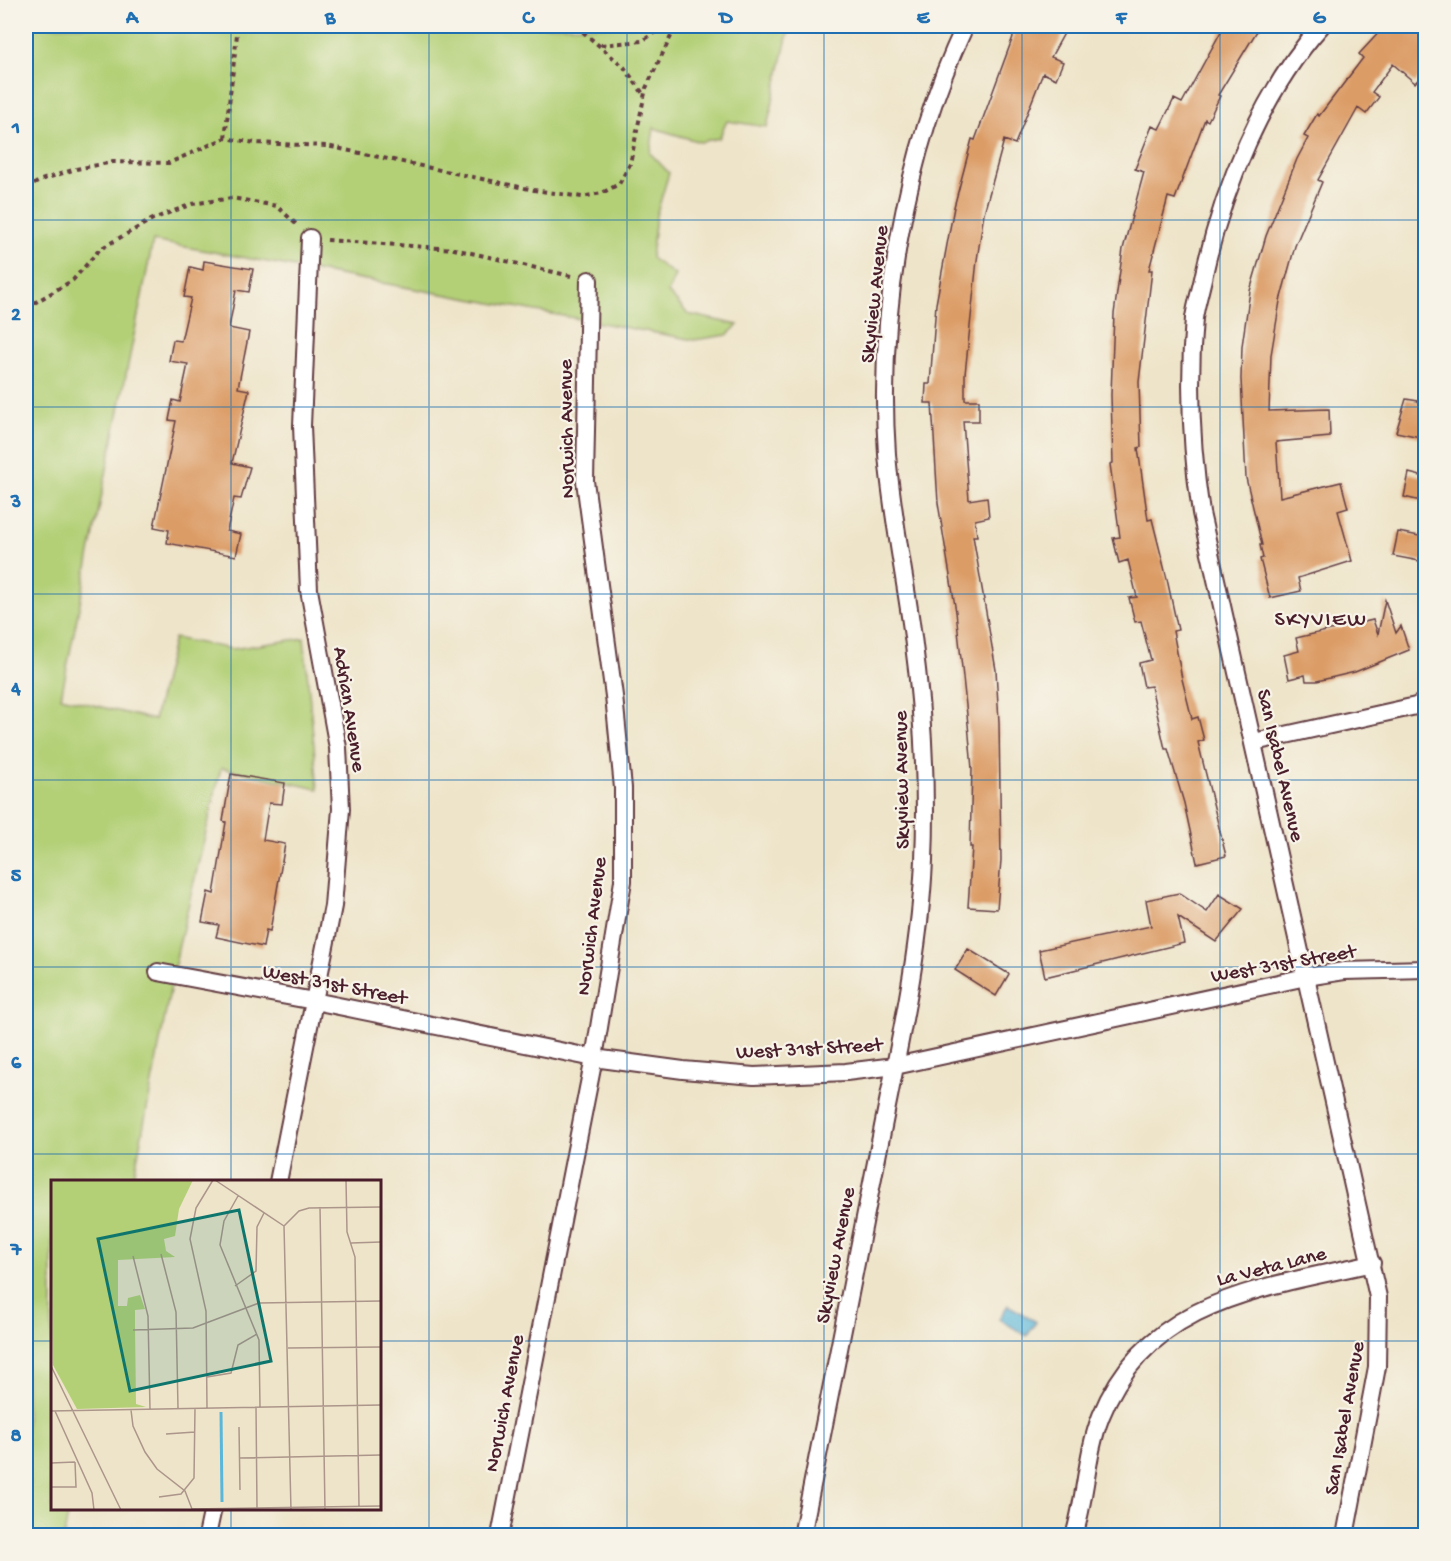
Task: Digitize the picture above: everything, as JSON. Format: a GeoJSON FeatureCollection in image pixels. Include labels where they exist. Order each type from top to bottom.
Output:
{"type":"FeatureCollection","features":[{"type":"Feature","properties":{"kind":"street","name":"Skyview Avenue"},"geometry":{"type":"LineString","coordinates":[[802,1536],[895,1066],[918,931],[924,862],[925,787],[922,711],[887,453],[885,399],[889,322],[898,248],[910,185],[937,97],[965,26]]}},
{"type":"Feature","properties":{"kind":"street","name":"San Isabel Avenue"},"geometry":{"type":"LineString","coordinates":[[1321,26],[1283,78],[1251,137],[1233,178],[1208,255],[1194,316],[1190,384],[1191,442],[1200,513],[1254,742],[1378,1297],[1377,1367],[1345,1536]]}},
{"type":"Feature","properties":{"kind":"street","name":"Adrian Avenue"},"geometry":{"type":"LineString","coordinates":[[278,1180],[333,906],[341,802],[338,748],[309,590],[302,426],[310,238]]}},
{"type":"Feature","properties":{"kind":"street","name":"Norwich Avenue"},"geometry":{"type":"LineString","coordinates":[[500,1536],[594,1058],[622,881],[623,788],[614,696],[585,481],[589,280]]}},
{"type":"Feature","properties":{"kind":"street"},"geometry":{"type":"LineString","coordinates":[[1254,742],[1416,706],[1425,701]]}},
{"type":"Feature","properties":{"kind":"street","name":"West 31st Street"},"geometry":{"type":"LineString","coordinates":[[158,972],[594,1058],[754,1076],[846,1072],[895,1066],[1306,976],[1344,971],[1425,969]]}},
{"type":"Feature","properties":{"kind":"street","name":"La Veta Lane"},"geometry":{"type":"LineString","coordinates":[[1074,1536],[1101,1416],[1134,1360],[1158,1335],[1219,1300],[1372,1263]]}},
{"type":"Feature","properties":{"kind":"street"},"geometry":{"type":"LineString","coordinates":[[207,1536],[213,1510]]}},
{"type":"Feature","properties":{"kind":"path"},"geometry":{"type":"LineString","coordinates":[[225,138],[238,26]]}},
{"type":"Feature","properties":{"kind":"path"},"geometry":{"type":"LineString","coordinates":[[576,26],[624,67],[645,96]]}},
{"type":"Feature","properties":{"kind":"path"},"geometry":{"type":"LineString","coordinates":[[600,45],[642,41],[665,26]]}},
{"type":"Feature","properties":{"kind":"path"},"geometry":{"type":"LineString","coordinates":[[26,189],[41,180],[85,167],[113,162],[170,163],[225,138],[255,143],[327,146],[534,190],[582,197],[602,193],[619,184],[630,164],[645,96],[676,26]]}},
{"type":"Feature","properties":{"kind":"path"},"geometry":{"type":"LineString","coordinates":[[26,308],[73,280],[100,249],[153,219],[192,204],[232,198],[277,206],[310,238],[453,249],[589,280]]}},
{"type":"Feature","properties":{"kind":"green space"},"geometry":{"type":"Polygon","coordinates":[[[26,26],[792,26],[787,37],[767,127],[727,121],[719,138],[700,142],[654,128],[650,153],[669,173],[656,216],[651,258],[675,275],[668,292],[688,314],[738,325],[727,335],[694,340],[153,241],[61,697],[154,720],[174,638],[232,649],[304,638],[318,789],[221,768],[178,949],[133,1180],[51,1180],[51,1510],[69,1510],[64,1536],[26,1535],[26,26]]]}},
{"type":"Feature","properties":{"kind":"water"},"geometry":{"type":"Polygon","coordinates":[[[1008,1305],[1036,1322],[1027,1336],[999,1319],[1008,1305]]]}},
{"type":"Feature","properties":{"kind":"building"},"geometry":{"type":"Polygon","coordinates":[[[1017,26],[1068,26],[1051,57],[1063,62],[1056,79],[1043,73],[1015,144],[1004,140],[984,213],[965,374],[965,400],[979,400],[979,421],[963,421],[969,500],[987,497],[989,517],[975,520],[977,536],[973,536],[996,670],[1001,860],[997,909],[968,907],[972,847],[970,847],[972,769],[956,612],[938,503],[932,403],[925,403],[926,384],[930,384],[936,304],[954,207],[972,139],[975,140],[1017,26]]]}},
{"type":"Feature","properties":{"kind":"building"},"geometry":{"type":"Polygon","coordinates":[[[1224,26],[1260,26],[1218,95],[1220,96],[1208,121],[1205,119],[1175,199],[1168,197],[1149,270],[1152,270],[1139,382],[1141,447],[1138,448],[1148,520],[1152,519],[1167,579],[1178,630],[1173,631],[1182,679],[1192,719],[1198,717],[1204,740],[1198,742],[1226,856],[1197,863],[1184,803],[1168,749],[1165,749],[1151,686],[1144,687],[1139,663],[1151,660],[1141,621],[1135,622],[1129,598],[1137,597],[1128,560],[1119,563],[1113,538],[1120,537],[1110,464],[1113,463],[1111,395],[1114,314],[1123,249],[1144,172],[1135,169],[1152,126],[1159,129],[1174,99],[1182,103],[1224,26]]]}},
{"type":"Feature","properties":{"kind":"building"},"geometry":{"type":"Polygon","coordinates":[[[1385,26],[1425,26],[1425,72],[1415,83],[1393,64],[1372,92],[1379,97],[1366,114],[1358,108],[1318,180],[1322,182],[1295,246],[1280,301],[1271,355],[1269,411],[1329,409],[1330,437],[1276,442],[1280,497],[1341,482],[1348,508],[1338,511],[1352,561],[1298,578],[1301,591],[1270,598],[1260,559],[1263,558],[1260,545],[1262,545],[1246,478],[1241,379],[1242,346],[1250,291],[1266,236],[1297,159],[1308,138],[1304,136],[1317,114],[1319,116],[1363,58],[1359,54],[1385,26]]]}},
{"type":"Feature","properties":{"kind":"building"},"geometry":{"type":"Polygon","coordinates":[[[204,261],[253,269],[249,292],[236,290],[229,328],[249,332],[238,388],[249,390],[232,463],[250,467],[241,499],[234,498],[227,531],[241,534],[236,556],[167,543],[169,530],[154,527],[176,421],[169,420],[173,400],[180,402],[188,364],[169,361],[173,340],[181,341],[191,298],[184,297],[190,267],[203,270],[204,261]]]}},
{"type":"Feature","properties":{"kind":"building"},"geometry":{"type":"Polygon","coordinates":[[[1406,399],[1418,401],[1425,414],[1425,438],[1396,432],[1406,399]]]}},
{"type":"Feature","properties":{"kind":"building"},"geometry":{"type":"Polygon","coordinates":[[[1409,473],[1425,477],[1425,502],[1404,497],[1409,473]]]}},
{"type":"Feature","properties":{"kind":"building"},"geometry":{"type":"Polygon","coordinates":[[[1398,532],[1425,537],[1425,562],[1393,556],[1398,532]]]}},
{"type":"Feature","properties":{"kind":"building"},"geometry":{"type":"Polygon","coordinates":[[[1385,600],[1396,633],[1401,626],[1409,650],[1355,672],[1317,681],[1306,681],[1305,675],[1289,679],[1284,655],[1299,651],[1296,638],[1373,620],[1378,634],[1385,600]]]}},
{"type":"Feature","properties":{"kind":"building"},"geometry":{"type":"Polygon","coordinates":[[[231,774],[285,783],[282,804],[269,803],[263,840],[285,844],[270,931],[266,930],[263,947],[216,937],[219,925],[202,922],[208,892],[214,894],[231,774]]]}},
{"type":"Feature","properties":{"kind":"building"},"geometry":{"type":"Polygon","coordinates":[[[1179,893],[1207,912],[1219,894],[1243,909],[1216,942],[1178,917],[1184,943],[1045,977],[1039,950],[1151,926],[1146,900],[1179,893]]]}},
{"type":"Feature","properties":{"kind":"building"},"geometry":{"type":"Polygon","coordinates":[[[968,949],[1009,974],[996,996],[955,970],[968,949]]]}},
{"type":"Feature","properties":{"kind":"district","name":"SKYVIEW"},"geometry":{"type":"Point","coordinates":[1321,617]}}]}
